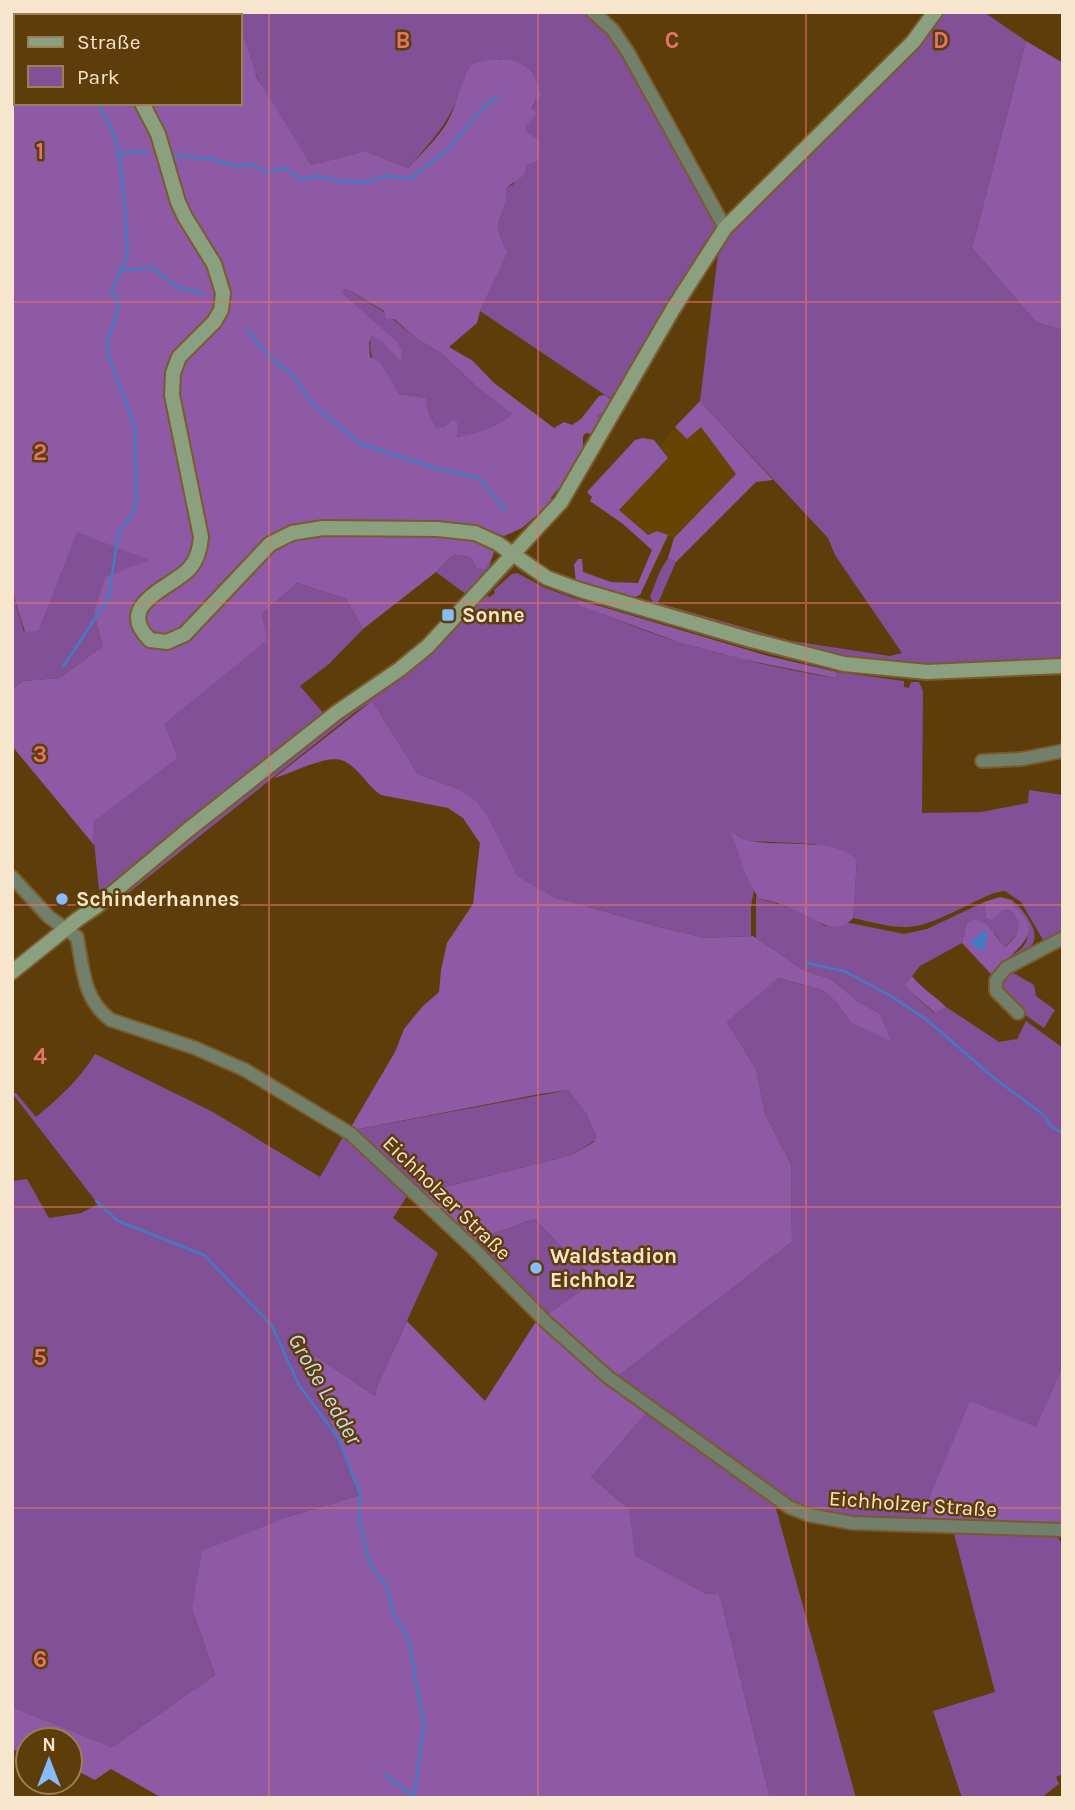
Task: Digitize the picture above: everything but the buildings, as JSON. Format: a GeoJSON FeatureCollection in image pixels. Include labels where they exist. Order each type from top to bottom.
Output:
{"type":"FeatureCollection","features":[{"type":"Feature","properties":{"kind":"main road"},"geometry":{"type":"LineString","coordinates":[[12,972],[336,713],[410,662],[513,555],[561,502],[673,309],[725,228],[913,43],[935,12]]}},
{"type":"Feature","properties":{"kind":"main road"},"geometry":{"type":"LineString","coordinates":[[143,105],[158,134],[178,202],[214,264],[223,293],[218,316],[183,351],[176,364],[172,383],[175,409],[200,523],[200,547],[189,569],[153,594],[144,604],[139,620],[143,634],[150,640],[176,640],[185,634],[270,544],[292,533],[333,527],[464,531],[487,538],[547,578],[580,590],[764,644],[844,664],[927,672],[1063,666]]}},
{"type":"Feature","properties":{"kind":"street"},"geometry":{"type":"LineString","coordinates":[[593,12],[613,30],[629,54],[725,228]]}},
{"type":"Feature","properties":{"kind":"street"},"geometry":{"type":"LineString","coordinates":[[982,761],[1022,759],[1063,751]]}},
{"type":"Feature","properties":{"kind":"street"},"geometry":{"type":"LineString","coordinates":[[13,879],[48,917],[66,929]]}},
{"type":"Feature","properties":{"kind":"street","name":"Eichholzer Straße"},"geometry":{"type":"LineString","coordinates":[[66,929],[77,937],[86,989],[104,1015],[111,1020],[195,1048],[245,1070],[351,1134],[474,1249],[545,1321],[608,1377],[789,1507],[829,1520],[852,1523],[1063,1530]]}},
{"type":"Feature","properties":{"kind":"street"},"geometry":{"type":"LineString","coordinates":[[1018,1013],[996,991],[996,980],[1006,968],[1063,938]]}},
{"type":"Feature","properties":{"kind":"shaded area"},"geometry":{"type":"Polygon","coordinates":[[[12,12],[243,12],[14,14],[14,105],[242,105],[242,33],[257,78],[311,165],[366,151],[408,168],[445,126],[471,65],[503,60],[526,67],[533,75],[541,95],[532,108],[536,114],[526,125],[526,132],[540,141],[538,161],[527,164],[524,175],[506,188],[499,231],[508,252],[477,323],[449,347],[473,361],[494,383],[554,428],[564,422],[572,425],[581,419],[599,396],[605,395],[611,400],[611,406],[598,414],[597,417],[603,424],[596,435],[586,433],[583,436],[583,447],[587,450],[565,487],[557,490],[551,498],[553,504],[542,518],[537,515],[522,528],[504,536],[487,531],[484,537],[495,550],[484,569],[477,568],[470,557],[454,554],[436,572],[363,629],[346,599],[297,583],[262,614],[267,640],[164,724],[178,758],[93,822],[94,845],[12,746],[12,690],[23,681],[60,678],[103,646],[94,614],[105,577],[149,560],[77,532],[38,631],[25,632],[12,591],[12,12]],[[347,289],[342,290],[344,295],[396,341],[402,350],[402,359],[398,359],[382,342],[372,336],[369,343],[370,357],[380,362],[399,394],[426,398],[428,412],[436,427],[444,428],[452,420],[458,423],[457,437],[464,436],[493,427],[512,414],[477,387],[442,354],[416,338],[394,319],[387,319],[384,311],[347,289]]]}},
{"type":"Feature","properties":{"kind":"shaded area"},"geometry":{"type":"Polygon","coordinates":[[[1026,41],[1063,63],[1063,330],[1036,322],[972,248],[1026,41]]]}},
{"type":"Feature","properties":{"kind":"shaded area"},"geometry":{"type":"Polygon","coordinates":[[[700,401],[773,480],[756,482],[676,562],[668,558],[674,538],[736,474],[701,427],[687,439],[675,427],[700,401]]]}},
{"type":"Feature","properties":{"kind":"shaded area"},"geometry":{"type":"Polygon","coordinates":[[[675,427],[687,439],[701,427],[736,474],[674,538],[657,531],[648,535],[619,510],[668,458],[660,447],[675,427]]]}},
{"type":"Feature","properties":{"kind":"shaded area"},"geometry":{"type":"Polygon","coordinates":[[[635,440],[654,440],[668,458],[619,510],[648,535],[657,531],[668,535],[640,595],[629,599],[576,583],[574,565],[578,559],[582,559],[583,572],[611,582],[638,583],[652,550],[623,524],[590,501],[592,497],[587,492],[635,440]]]}},
{"type":"Feature","properties":{"kind":"shaded area"},"geometry":{"type":"Polygon","coordinates":[[[579,600],[768,656],[837,672],[836,678],[741,659],[678,642],[578,605],[579,600]]]}},
{"type":"Feature","properties":{"kind":"shaded area"},"geometry":{"type":"Polygon","coordinates":[[[372,701],[418,774],[458,789],[477,802],[490,820],[517,876],[554,897],[655,926],[705,938],[753,936],[805,971],[831,979],[857,1001],[880,1014],[891,1041],[851,1023],[835,1001],[822,990],[778,978],[727,1022],[756,1069],[765,1114],[791,1164],[792,1242],[618,1376],[548,1314],[595,1280],[534,1219],[472,1241],[421,1193],[572,1155],[594,1142],[596,1136],[586,1113],[568,1090],[356,1131],[351,1127],[395,1052],[404,1029],[439,992],[447,943],[473,904],[480,843],[463,818],[448,808],[381,795],[344,761],[337,759],[319,762],[274,778],[372,701]]]}},
{"type":"Feature","properties":{"kind":"shaded area"},"geometry":{"type":"Polygon","coordinates":[[[731,832],[751,841],[807,844],[848,853],[857,861],[853,918],[847,924],[833,927],[788,907],[758,898],[747,877],[731,832]]]}},
{"type":"Feature","properties":{"kind":"shaded area"},"geometry":{"type":"Polygon","coordinates":[[[1000,897],[1012,900],[1012,905],[1023,915],[1028,925],[1028,934],[1017,950],[991,974],[962,943],[966,925],[974,919],[986,924],[1005,947],[1014,938],[1019,925],[1009,909],[1002,911],[992,920],[986,918],[984,902],[1000,897]]]}},
{"type":"Feature","properties":{"kind":"shaded area"},"geometry":{"type":"Polygon","coordinates":[[[912,976],[946,1007],[935,1013],[904,986],[912,976]]]}},
{"type":"Feature","properties":{"kind":"shaded area"},"geometry":{"type":"Polygon","coordinates":[[[537,1320],[590,1368],[648,1411],[591,1477],[629,1509],[635,1556],[707,1594],[719,1593],[770,1798],[162,1798],[111,1769],[95,1780],[84,1774],[84,1736],[112,1747],[215,1675],[192,1609],[202,1551],[288,1517],[360,1495],[305,1360],[316,1356],[375,1396],[407,1321],[485,1401],[537,1320]]]}},
{"type":"Feature","properties":{"kind":"shaded area"},"geometry":{"type":"Polygon","coordinates":[[[1063,1366],[1063,1525],[920,1519],[970,1401],[1036,1427],[1063,1366]]]}},
{"type":"Feature","properties":{"kind":"shaded area"},"geometry":{"type":"Polygon","coordinates":[[[12,1707],[60,1726],[14,1726],[14,1750],[12,1707]]]}},
{"type":"Feature","properties":{"kind":"green space"},"geometry":{"type":"Polygon","coordinates":[[[589,12],[611,32],[717,220],[713,237],[603,424],[597,418],[598,414],[605,412],[611,399],[480,311],[508,252],[499,231],[505,188],[514,184],[526,125],[536,99],[523,65],[499,59],[465,76],[449,116],[408,168],[366,151],[311,165],[277,113],[256,74],[247,54],[240,14],[589,12]]]}},
{"type":"Feature","properties":{"kind":"green space"},"geometry":{"type":"Polygon","coordinates":[[[940,12],[984,12],[1026,41],[972,248],[1036,322],[1063,330],[1063,661],[923,666],[848,659],[792,646],[655,605],[650,597],[668,558],[676,562],[658,603],[791,641],[890,656],[902,653],[835,555],[828,538],[700,401],[718,254],[667,336],[666,333],[726,234],[940,12]]]}},
{"type":"Feature","properties":{"kind":"green space"},"geometry":{"type":"Polygon","coordinates":[[[347,289],[442,354],[477,387],[513,414],[494,427],[470,436],[456,436],[436,427],[428,412],[426,398],[399,394],[377,367],[371,352],[372,335],[398,359],[343,295],[342,290],[347,289]]]}},
{"type":"Feature","properties":{"kind":"green space"},"geometry":{"type":"Polygon","coordinates":[[[661,348],[573,497],[572,494],[661,348]]]}},
{"type":"Feature","properties":{"kind":"green space"},"geometry":{"type":"Polygon","coordinates":[[[77,531],[150,560],[94,614],[103,646],[60,678],[23,681],[12,690],[12,591],[24,632],[77,531]]]}},
{"type":"Feature","properties":{"kind":"green space"},"geometry":{"type":"Polygon","coordinates":[[[454,554],[470,557],[477,568],[484,568],[491,560],[485,574],[467,595],[436,572],[454,554]]]}},
{"type":"Feature","properties":{"kind":"green space"},"geometry":{"type":"Polygon","coordinates":[[[517,573],[545,588],[579,600],[578,605],[666,638],[718,653],[836,678],[837,672],[904,681],[904,687],[909,688],[911,682],[919,682],[923,691],[922,813],[981,812],[1028,803],[1029,790],[1063,795],[1063,934],[1046,942],[1043,940],[1021,902],[1005,891],[989,895],[933,921],[910,927],[853,918],[857,861],[813,844],[749,841],[732,833],[754,890],[751,936],[705,938],[554,897],[516,876],[490,820],[458,789],[418,774],[372,701],[112,906],[111,903],[132,882],[475,604],[495,593],[494,590],[512,574],[517,573]]]}},
{"type":"Feature","properties":{"kind":"green space"},"geometry":{"type":"Polygon","coordinates":[[[297,583],[346,599],[363,629],[329,664],[300,686],[325,715],[104,892],[99,890],[92,822],[178,758],[163,724],[266,640],[262,614],[297,583]]]}},
{"type":"Feature","properties":{"kind":"green space"},"geometry":{"type":"Polygon","coordinates":[[[756,895],[758,898],[794,909],[825,926],[850,923],[904,934],[927,929],[984,902],[986,918],[1009,908],[1020,923],[1020,931],[1005,947],[995,934],[966,925],[962,943],[920,966],[904,986],[934,1013],[946,1007],[999,1042],[1017,1039],[1026,1021],[1063,1048],[1063,1366],[1036,1428],[970,1402],[920,1519],[835,1514],[787,1499],[618,1376],[792,1242],[791,1164],[765,1114],[756,1069],[727,1022],[777,978],[822,990],[835,1001],[851,1023],[890,1040],[880,1014],[857,1001],[831,979],[805,971],[756,938],[756,895]]]}},
{"type":"Feature","properties":{"kind":"green space"},"geometry":{"type":"Polygon","coordinates":[[[1012,900],[1029,920],[1035,938],[1029,948],[1015,956],[988,985],[1000,965],[1023,947],[1028,935],[1025,922],[1012,905],[1012,900]]]}},
{"type":"Feature","properties":{"kind":"green space"},"geometry":{"type":"Polygon","coordinates":[[[1010,971],[1034,985],[1036,996],[1055,1010],[1044,1028],[1018,1010],[999,988],[1010,971]]]}},
{"type":"Feature","properties":{"kind":"green space"},"geometry":{"type":"Polygon","coordinates":[[[95,1054],[213,1112],[320,1177],[343,1137],[407,1196],[393,1218],[438,1253],[377,1386],[375,1396],[316,1356],[305,1361],[360,1495],[288,1517],[192,1609],[215,1675],[112,1747],[84,1736],[84,1726],[60,1726],[12,1707],[12,1181],[27,1179],[49,1218],[81,1213],[98,1204],[12,1093],[16,1093],[36,1117],[83,1072],[95,1054]]]}},
{"type":"Feature","properties":{"kind":"green space"},"geometry":{"type":"Polygon","coordinates":[[[568,1090],[586,1113],[596,1136],[594,1141],[572,1155],[421,1193],[356,1131],[359,1129],[568,1090]]]}},
{"type":"Feature","properties":{"kind":"green space"},"geometry":{"type":"Polygon","coordinates":[[[534,1219],[595,1280],[548,1314],[472,1241],[534,1219]]]}},
{"type":"Feature","properties":{"kind":"green space"},"geometry":{"type":"Polygon","coordinates":[[[648,1411],[775,1505],[856,1798],[770,1798],[719,1593],[707,1594],[634,1556],[629,1509],[591,1477],[648,1411]]]}},
{"type":"Feature","properties":{"kind":"green space"},"geometry":{"type":"Polygon","coordinates":[[[953,1530],[1053,1534],[1063,1548],[1063,1774],[1056,1777],[1059,1784],[1041,1798],[962,1798],[933,1711],[995,1692],[953,1530]]]}},
{"type":"Feature","properties":{"kind":"water"},"geometry":{"type":"Polygon","coordinates":[[[984,931],[987,932],[985,951],[970,942],[984,931]]]}},
{"type":"Feature","properties":{"kind":"waterway"},"geometry":{"type":"LineString","coordinates":[[175,155],[211,159],[237,166],[251,164],[266,172],[285,168],[303,180],[315,176],[343,182],[367,182],[384,176],[412,178],[448,149],[497,96]]}},
{"type":"Feature","properties":{"kind":"waterway"},"geometry":{"type":"LineString","coordinates":[[63,667],[108,599],[119,531],[133,514],[136,500],[135,427],[108,354],[108,340],[118,309],[117,299],[111,292],[127,252],[124,195],[115,137],[98,105]]}},
{"type":"Feature","properties":{"kind":"waterway"},"geometry":{"type":"LineString","coordinates":[[118,156],[133,151],[147,153]]}},
{"type":"Feature","properties":{"kind":"waterway"},"geometry":{"type":"LineString","coordinates":[[122,270],[153,268],[177,287],[202,293]]}},
{"type":"Feature","properties":{"kind":"waterway"},"geometry":{"type":"LineString","coordinates":[[247,330],[273,360],[290,372],[315,406],[361,444],[435,468],[479,478],[505,510]]}},
{"type":"Feature","properties":{"kind":"waterway"},"geometry":{"type":"LineString","coordinates":[[807,963],[844,971],[891,996],[927,1020],[994,1078],[1045,1116],[1051,1126],[1063,1134]]}},
{"type":"Feature","properties":{"kind":"waterway","name":"Große Ledder"},"geometry":{"type":"LineString","coordinates":[[96,1201],[118,1221],[204,1255],[272,1326],[299,1385],[338,1438],[360,1494],[359,1518],[368,1557],[387,1587],[393,1613],[408,1638],[424,1725],[414,1798]]}},
{"type":"Feature","properties":{"kind":"waterway"},"geometry":{"type":"LineString","coordinates":[[384,1774],[412,1795]]}},
{"type":"Feature","properties":{"kind":"place","name":"Sonne"},"geometry":{"type":"Point","coordinates":[448,615]}},
{"type":"Feature","properties":{"kind":"place","name":"Schinderhannes"},"geometry":{"type":"Point","coordinates":[62,899]}},
{"type":"Feature","properties":{"kind":"place","name":"Waldstadion Eichholz"},"geometry":{"type":"Point","coordinates":[536,1268]}}]}
